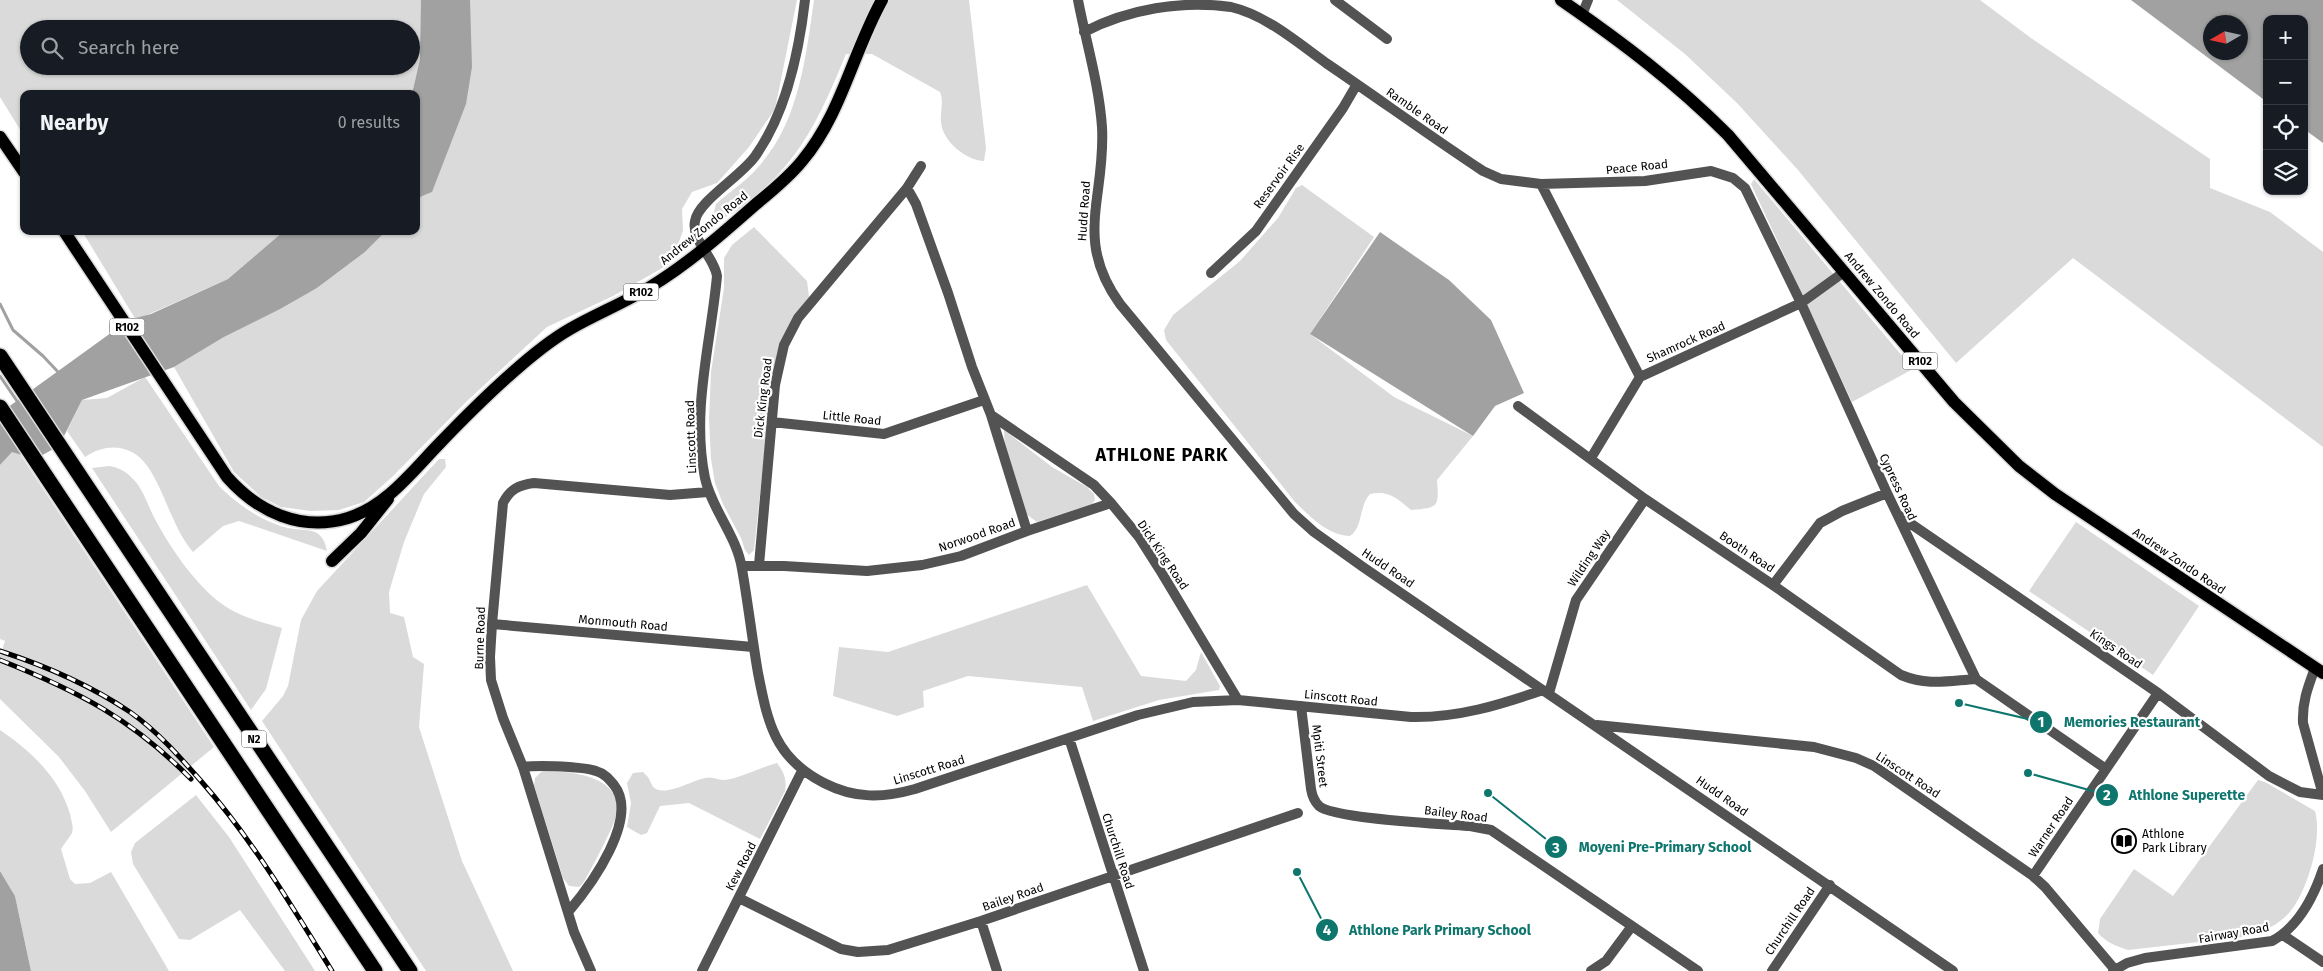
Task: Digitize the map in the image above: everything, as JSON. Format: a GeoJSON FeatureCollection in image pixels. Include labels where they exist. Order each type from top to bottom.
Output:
{"type":"FeatureCollection","features":[{"type":"Feature","properties":{"kind":"highway","name":"N2"},"geometry":{"type":"LineString","coordinates":[[0,356],[410,971]]}},
{"type":"Feature","properties":{"kind":"highway","name":"N2"},"geometry":{"type":"LineString","coordinates":[[0,407],[375,971]]}},
{"type":"Feature","properties":{"kind":"main road","name":"Andrew Zondo Road"},"geometry":{"type":"LineString","coordinates":[[66,235],[227,477],[252,502],[282,517],[302,521],[332,521],[363,512],[390,494],[449,433],[538,351],[569,330],[648,288],[705,249],[789,176],[816,143],[831,116],[868,26],[882,0]]}},
{"type":"Feature","properties":{"kind":"main road","name":"Andrew Zondo Road"},"geometry":{"type":"LineString","coordinates":[[1561,0],[1645,59],[1699,105],[1765,176],[1954,402],[2019,466],[2056,494],[2319,671]]}},
{"type":"Feature","properties":{"kind":"main road"},"geometry":{"type":"LineString","coordinates":[[0,137],[20,166]]}},
{"type":"Feature","properties":{"kind":"main road"},"geometry":{"type":"LineString","coordinates":[[332,561],[375,518],[390,494]]}},
{"type":"Feature","properties":{"kind":"street","name":"Linscott Road"},"geometry":{"type":"LineString","coordinates":[[805,0],[802,27],[790,76],[780,109],[768,136],[756,156],[697,213],[694,223],[696,235],[713,262],[717,276],[702,392],[704,475],[708,492],[734,544],[742,566],[753,647],[770,727],[779,745],[802,771],[829,786],[849,794],[885,796],[916,789],[1138,715],[1174,705],[1211,700],[1238,700],[1433,718],[1471,712],[1546,692]]}},
{"type":"Feature","properties":{"kind":"street","name":"Hudd Road"},"geometry":{"type":"LineString","coordinates":[[1078,0],[1096,84],[1102,134],[1094,228],[1094,251],[1108,287],[1303,523],[1355,561],[1953,971]]}},
{"type":"Feature","properties":{"kind":"street"},"geometry":{"type":"LineString","coordinates":[[1335,0],[1387,39]]}},
{"type":"Feature","properties":{"kind":"street"},"geometry":{"type":"LineString","coordinates":[[1582,15],[1588,0]]}},
{"type":"Feature","properties":{"kind":"street","name":"Ramble Road"},"geometry":{"type":"LineString","coordinates":[[1084,32],[1110,18],[1147,9],[1194,4],[1232,7],[1262,19],[1483,171],[1501,179],[1541,184]]}},
{"type":"Feature","properties":{"kind":"street","name":"Reservoir Rise"},"geometry":{"type":"LineString","coordinates":[[1211,273],[1256,230],[1343,108],[1357,84]]}},
{"type":"Feature","properties":{"kind":"street","name":"Dick King Road"},"geometry":{"type":"LineString","coordinates":[[759,565],[778,365],[790,331],[798,318],[907,188],[921,166]]}},
{"type":"Feature","properties":{"kind":"street","name":"Peace Road"},"geometry":{"type":"LineString","coordinates":[[1541,184],[1645,181],[1711,171],[1733,178]]}},
{"type":"Feature","properties":{"kind":"street","name":"Cypress Road"},"geometry":{"type":"LineString","coordinates":[[1733,178],[1745,188],[1753,202],[1802,303],[1886,493],[1976,679]]}},
{"type":"Feature","properties":{"kind":"street"},"geometry":{"type":"LineString","coordinates":[[1541,184],[1640,377]]}},
{"type":"Feature","properties":{"kind":"street","name":"Dick King Road"},"geometry":{"type":"LineString","coordinates":[[907,188],[916,204],[984,400],[991,414],[1026,531]]}},
{"type":"Feature","properties":{"kind":"street"},"geometry":{"type":"LineString","coordinates":[[1802,303],[1844,272]]}},
{"type":"Feature","properties":{"kind":"street","name":"Shamrock Road"},"geometry":{"type":"LineString","coordinates":[[1591,458],[1640,377],[1802,303]]}},
{"type":"Feature","properties":{"kind":"street","name":"Little Road"},"geometry":{"type":"LineString","coordinates":[[772,422],[884,434],[984,400]]}},
{"type":"Feature","properties":{"kind":"street","name":"Booth Road"},"geometry":{"type":"LineString","coordinates":[[1518,406],[1645,499],[1773,585],[1901,675],[1917,682],[1930,684],[1976,679]]}},
{"type":"Feature","properties":{"kind":"street","name":"Dick King Road"},"geometry":{"type":"LineString","coordinates":[[991,414],[1027,441],[1088,481],[1111,503],[1150,554],[1238,700]]}},
{"type":"Feature","properties":{"kind":"street","name":"Burne Road"},"geometry":{"type":"LineString","coordinates":[[591,971],[582,954],[523,767],[491,680],[492,624],[503,503],[507,495],[514,489],[523,484],[534,482],[670,495],[708,492]]}},
{"type":"Feature","properties":{"kind":"street"},"geometry":{"type":"LineString","coordinates":[[1773,585],[1820,524],[1842,511],[1886,493]]}},
{"type":"Feature","properties":{"kind":"street","name":"Wilding Way"},"geometry":{"type":"LineString","coordinates":[[1546,692],[1576,600],[1645,499]]}},
{"type":"Feature","properties":{"kind":"street","name":"Norwood Road"},"geometry":{"type":"LineString","coordinates":[[742,566],[759,565],[867,571],[904,568],[961,556],[1026,531],[1111,503]]}},
{"type":"Feature","properties":{"kind":"street","name":"Kings Road"},"geometry":{"type":"LineString","coordinates":[[1896,514],[2158,693],[2269,776],[2300,792],[2323,795]]}},
{"type":"Feature","properties":{"kind":"street","name":"Monmouth Road"},"geometry":{"type":"LineString","coordinates":[[492,624],[753,647]]}},
{"type":"Feature","properties":{"kind":"street"},"geometry":{"type":"LineString","coordinates":[[2319,671],[2304,699],[2303,723],[2323,795]]}},
{"type":"Feature","properties":{"kind":"street"},"geometry":{"type":"LineString","coordinates":[[1976,679],[2106,769]]}},
{"type":"Feature","properties":{"kind":"street","name":"Warner Road"},"geometry":{"type":"LineString","coordinates":[[2033,876],[2158,693]]}},
{"type":"Feature","properties":{"kind":"street","name":"Mpiti Street"},"geometry":{"type":"LineString","coordinates":[[1301,706],[1311,789],[1314,799],[1319,806]]}},
{"type":"Feature","properties":{"kind":"street","name":"Linscott Road"},"geometry":{"type":"LineString","coordinates":[[1596,725],[1814,747],[1856,758],[1874,766],[2033,876],[2045,887],[2115,971]]}},
{"type":"Feature","properties":{"kind":"street","name":"Churchill Road"},"geometry":{"type":"LineString","coordinates":[[1069,738],[1144,971]]}},
{"type":"Feature","properties":{"kind":"street"},"geometry":{"type":"LineString","coordinates":[[523,767],[542,765],[598,771],[609,778],[617,789],[622,802],[622,816],[604,858],[588,888],[569,911]]}},
{"type":"Feature","properties":{"kind":"street","name":"Kew Road"},"geometry":{"type":"LineString","coordinates":[[702,971],[802,771]]}},
{"type":"Feature","properties":{"kind":"street","name":"Bailey Road"},"geometry":{"type":"LineString","coordinates":[[1319,806],[1340,814],[1470,826],[1491,830],[1698,971]]}},
{"type":"Feature","properties":{"kind":"street","name":"Bailey Road"},"geometry":{"type":"LineString","coordinates":[[739,898],[841,949],[858,952],[888,950],[981,921],[1298,813]]}},
{"type":"Feature","properties":{"kind":"street","name":"Fairway Road"},"geometry":{"type":"LineString","coordinates":[[2115,971],[2126,963],[2145,958],[2258,944],[2283,935],[2297,919],[2312,896],[2323,869]]}},
{"type":"Feature","properties":{"kind":"street","name":"Churchill Road"},"geometry":{"type":"LineString","coordinates":[[1772,971],[1830,885]]}},
{"type":"Feature","properties":{"kind":"street"},"geometry":{"type":"LineString","coordinates":[[981,921],[997,971]]}},
{"type":"Feature","properties":{"kind":"street"},"geometry":{"type":"LineString","coordinates":[[1591,971],[1606,961],[1632,926]]}},
{"type":"Feature","properties":{"kind":"street"},"geometry":{"type":"LineString","coordinates":[[2283,935],[2323,962]]}},
{"type":"Feature","properties":{"kind":"shaded area"},"geometry":{"type":"Polygon","coordinates":[[[0,0],[424,0],[425,37],[420,59],[420,20],[20,20],[20,75],[416,75],[413,90],[20,90],[20,130],[0,97],[0,0]]]}},
{"type":"Feature","properties":{"kind":"shaded area"},"geometry":{"type":"Polygon","coordinates":[[[421,0],[470,0],[472,67],[466,104],[432,192],[420,198],[420,90],[413,90],[416,75],[420,75],[421,0]]]}},
{"type":"Feature","properties":{"kind":"shaded area"},"geometry":{"type":"Polygon","coordinates":[[[468,0],[797,0],[775,109],[749,147],[717,183],[692,192],[682,209],[683,231],[671,263],[613,296],[547,327],[467,401],[392,477],[364,502],[339,510],[311,511],[281,507],[261,497],[234,472],[174,367],[224,337],[317,288],[365,252],[382,235],[420,235],[420,197],[427,191],[468,0]]]}},
{"type":"Feature","properties":{"kind":"shaded area"},"geometry":{"type":"Polygon","coordinates":[[[814,0],[969,0],[986,148],[984,161],[970,158],[963,154],[956,149],[946,136],[941,122],[942,99],[940,92],[872,54],[846,54],[818,116],[796,153],[766,186],[735,212],[719,219],[714,212],[716,204],[744,181],[773,149],[792,109],[804,66],[814,0]]]}},
{"type":"Feature","properties":{"kind":"shaded area"},"geometry":{"type":"Polygon","coordinates":[[[1617,0],[1980,0],[2031,38],[2210,159],[2210,188],[2270,212],[2323,252],[2323,447],[2073,258],[1956,363],[1798,170],[1737,103],[1685,54],[1617,0]]]}},
{"type":"Feature","properties":{"kind":"shaded area"},"geometry":{"type":"Polygon","coordinates":[[[2131,0],[2323,0],[2323,143],[2308,132],[2308,15],[2263,15],[2263,99],[2211,60],[2248,60],[2248,15],[2203,15],[2203,54],[2131,0]]]}},
{"type":"Feature","properties":{"kind":"shaded area"},"geometry":{"type":"Polygon","coordinates":[[[1754,179],[1913,369],[1852,402],[1751,184],[1754,179]]]}},
{"type":"Feature","properties":{"kind":"shaded area"},"geometry":{"type":"Polygon","coordinates":[[[1302,185],[1374,237],[1310,334],[1394,397],[1473,436],[1437,480],[1438,496],[1437,501],[1432,507],[1411,510],[1387,494],[1370,494],[1364,504],[1357,528],[1350,536],[1327,529],[1295,502],[1166,340],[1164,330],[1173,315],[1240,261],[1278,218],[1296,188],[1302,185]]]}},
{"type":"Feature","properties":{"kind":"shaded area"},"geometry":{"type":"Polygon","coordinates":[[[754,227],[807,281],[809,297],[786,333],[775,362],[754,550],[749,555],[723,504],[715,483],[711,459],[709,419],[711,372],[724,288],[724,258],[732,245],[754,227]]]}},
{"type":"Feature","properties":{"kind":"shaded area"},"geometry":{"type":"Polygon","coordinates":[[[1380,232],[1449,280],[1491,320],[1524,393],[1495,406],[1473,436],[1310,334],[1380,232]]]}},
{"type":"Feature","properties":{"kind":"shaded area"},"geometry":{"type":"Polygon","coordinates":[[[84,235],[279,235],[228,279],[136,320],[84,235]]]}},
{"type":"Feature","properties":{"kind":"shaded area"},"geometry":{"type":"Polygon","coordinates":[[[279,235],[382,235],[365,252],[317,288],[280,309],[224,337],[174,367],[82,400],[59,446],[35,459],[12,452],[0,465],[0,413],[115,330],[113,324],[151,314],[228,279],[279,235]]]}},
{"type":"Feature","properties":{"kind":"shaded area"},"geometry":{"type":"Polygon","coordinates":[[[145,377],[219,486],[234,500],[259,517],[288,528],[309,530],[320,535],[327,551],[239,521],[223,526],[193,552],[174,521],[154,477],[142,459],[127,450],[119,448],[102,449],[85,457],[67,431],[82,400],[107,398],[145,377]]]}},
{"type":"Feature","properties":{"kind":"shaded area"},"geometry":{"type":"Polygon","coordinates":[[[1004,430],[1052,467],[1087,487],[1094,494],[1095,500],[1092,504],[1037,522],[1026,514],[1005,452],[1004,430]]]}},
{"type":"Feature","properties":{"kind":"shaded area"},"geometry":{"type":"Polygon","coordinates":[[[12,451],[20,454],[214,747],[111,832],[85,791],[59,757],[0,699],[0,656],[5,641],[0,639],[0,465],[12,451]]]}},
{"type":"Feature","properties":{"kind":"shaded area"},"geometry":{"type":"Polygon","coordinates":[[[439,459],[445,459],[446,467],[424,494],[404,542],[389,592],[390,613],[404,617],[413,657],[424,664],[419,727],[462,861],[513,971],[426,971],[262,721],[283,696],[288,686],[301,620],[317,591],[439,459]]]}},
{"type":"Feature","properties":{"kind":"shaded area"},"geometry":{"type":"Polygon","coordinates":[[[109,466],[124,471],[136,482],[156,521],[177,555],[212,596],[222,604],[251,619],[282,628],[266,689],[251,710],[92,468],[109,466]]]}},
{"type":"Feature","properties":{"kind":"shaded area"},"geometry":{"type":"Polygon","coordinates":[[[2076,522],[2199,606],[2153,675],[2029,591],[2076,522]]]}},
{"type":"Feature","properties":{"kind":"shaded area"},"geometry":{"type":"Polygon","coordinates":[[[1087,585],[1141,676],[1186,681],[1196,670],[1201,652],[1220,686],[1219,690],[1159,700],[1093,721],[1082,687],[968,676],[923,691],[924,707],[897,716],[833,696],[839,647],[888,652],[1087,585]]]}},
{"type":"Feature","properties":{"kind":"shaded area"},"geometry":{"type":"Polygon","coordinates":[[[0,730],[33,756],[59,788],[73,826],[72,833],[61,849],[70,879],[75,884],[90,883],[111,872],[169,971],[31,971],[15,896],[0,871],[0,730]]]}},
{"type":"Feature","properties":{"kind":"shaded area"},"geometry":{"type":"Polygon","coordinates":[[[777,763],[786,783],[785,791],[760,839],[689,803],[660,806],[647,833],[641,835],[627,827],[631,803],[627,783],[633,773],[643,772],[653,787],[664,791],[700,779],[730,779],[777,763]]]}},
{"type":"Feature","properties":{"kind":"shaded area"},"geometry":{"type":"Polygon","coordinates":[[[542,771],[566,772],[591,778],[611,790],[616,800],[617,812],[612,827],[584,882],[579,887],[569,886],[563,878],[534,785],[535,778],[542,771]]]}},
{"type":"Feature","properties":{"kind":"shaded area"},"geometry":{"type":"Polygon","coordinates":[[[2258,780],[2265,782],[2315,811],[2317,836],[2311,867],[2300,896],[2285,917],[2266,930],[2243,937],[2128,950],[2108,942],[2098,933],[2100,919],[2134,869],[2173,896],[2258,780]]]}},
{"type":"Feature","properties":{"kind":"shaded area"},"geometry":{"type":"Polygon","coordinates":[[[196,795],[229,837],[315,971],[285,971],[240,910],[190,940],[179,939],[133,864],[131,852],[135,843],[196,795]]]}},
{"type":"Feature","properties":{"kind":"shaded area"},"geometry":{"type":"Polygon","coordinates":[[[0,871],[15,896],[31,971],[0,971],[0,871]]]}},
{"type":"Feature","properties":{"kind":"waterway"},"geometry":{"type":"LineString","coordinates":[[0,304],[13,330],[59,373]]}},
{"type":"Feature","properties":{"kind":"waterway"},"geometry":{"type":"LineString","coordinates":[[0,376],[19,404]]}},
{"type":"Feature","properties":{"kind":"railway"},"geometry":{"type":"LineString","coordinates":[[0,651],[51,670],[99,693],[140,719],[159,736],[220,803],[254,849],[332,971]]}},
{"type":"Feature","properties":{"kind":"railway"},"geometry":{"type":"LineString","coordinates":[[0,660],[54,683],[103,709],[147,739],[191,779]]}},
{"type":"Feature","properties":{"kind":"place","name":"Memories Restaurant"},"geometry":{"type":"Point","coordinates":[1959,703]}},
{"type":"Feature","properties":{"kind":"place","name":"Athlone Superette"},"geometry":{"type":"Point","coordinates":[2028,773]}},
{"type":"Feature","properties":{"kind":"place","name":"Moyeni Pre-Primary School"},"geometry":{"type":"Point","coordinates":[1488,793]}},
{"type":"Feature","properties":{"kind":"place","name":"Athlone Park Library"},"geometry":{"type":"Point","coordinates":[2124,841]}},
{"type":"Feature","properties":{"kind":"place","name":"Athlone Park Primary School"},"geometry":{"type":"Point","coordinates":[1297,872]}},
{"type":"Feature","properties":{"kind":"district","name":"ATHLONE PARK"},"geometry":{"type":"Point","coordinates":[1162,455]}}]}
